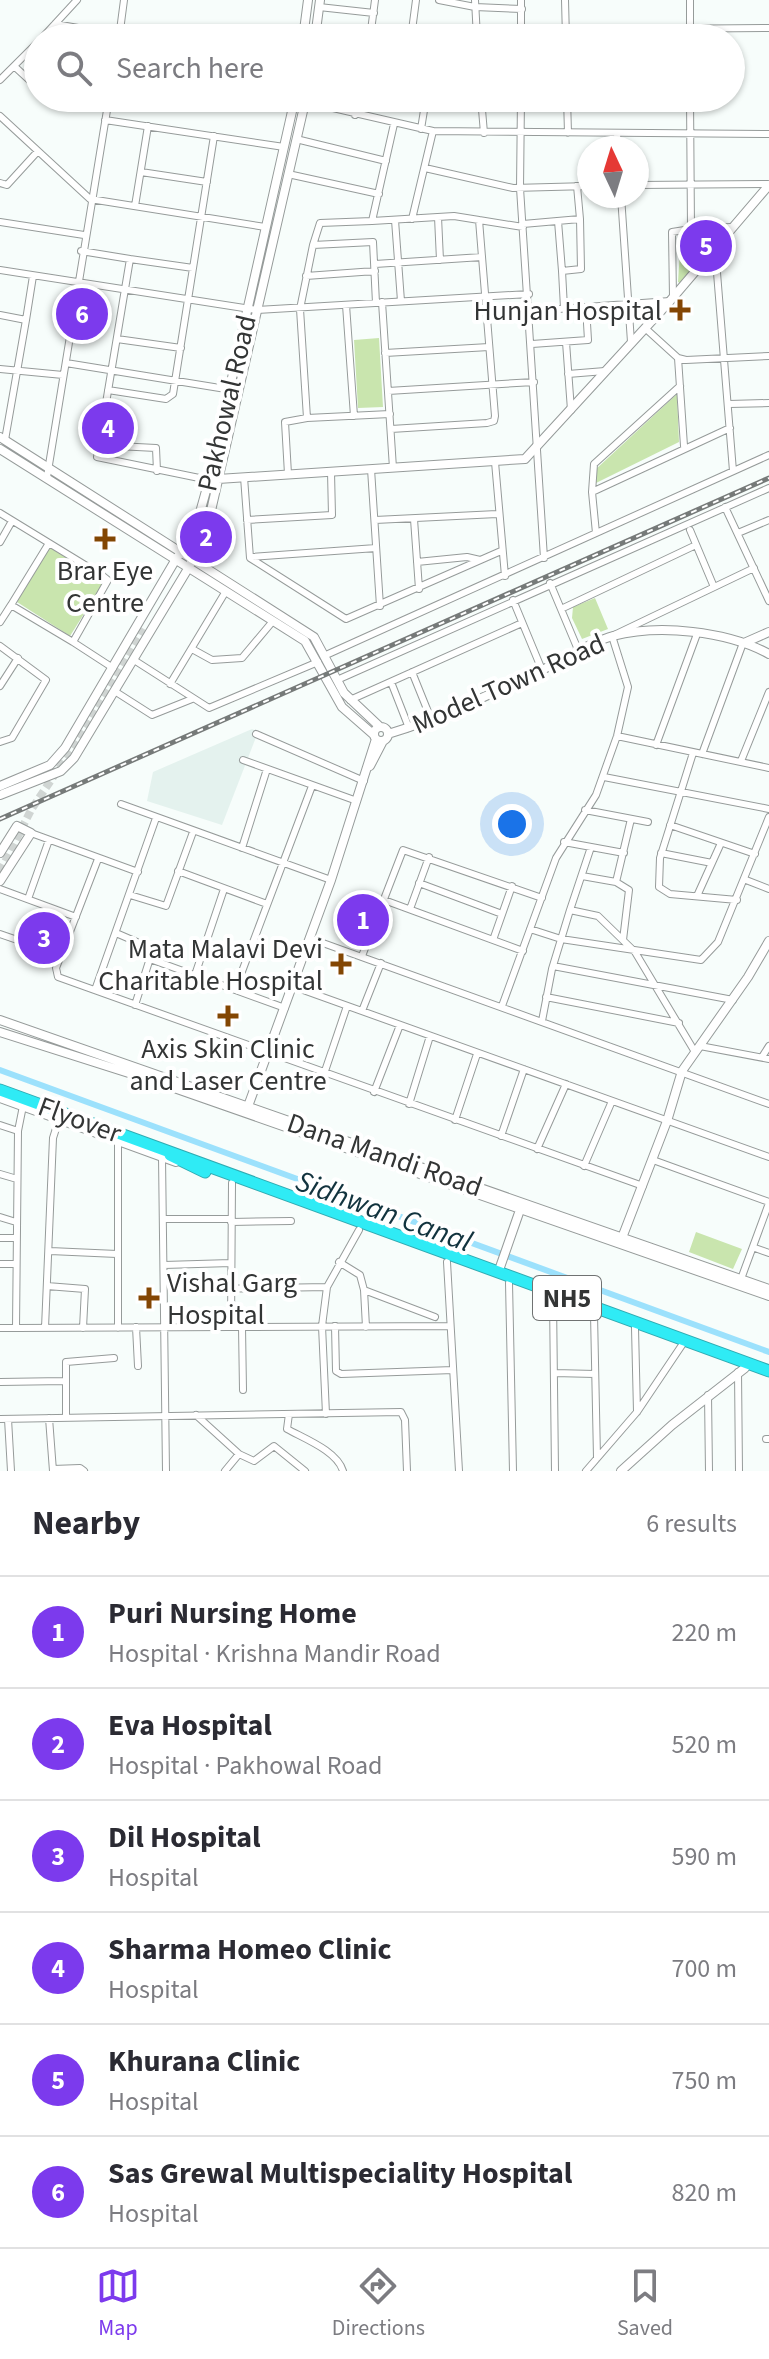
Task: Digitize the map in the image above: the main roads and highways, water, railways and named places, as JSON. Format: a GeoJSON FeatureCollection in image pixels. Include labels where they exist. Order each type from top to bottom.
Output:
{"type":"FeatureCollection","features":[{"type":"Feature","properties":{"kind":"highway","name":"Flyover"},"geometry":{"type":"LineString","coordinates":[[0,1088],[182,1159]]}},
{"type":"Feature","properties":{"kind":"highway","name":"NH5"},"geometry":{"type":"LineString","coordinates":[[182,1159],[232,1183],[682,1345],[741,1370],[769,1374]]}},
{"type":"Feature","properties":{"kind":"highway","name":"NH5"},"geometry":{"type":"LineString","coordinates":[[182,1159],[499,1268],[769,1374]]}},
{"type":"Feature","properties":{"kind":"waterway","name":"Sidhwan Canal"},"geometry":{"type":"LineString","coordinates":[[0,1070],[769,1352]]}},
{"type":"Feature","properties":{"kind":"tunnel"},"geometry":{"type":"LineString","coordinates":[[0,872],[31,810],[92,719],[144,629]]}},
{"type":"Feature","properties":{"kind":"railway"},"geometry":{"type":"LineString","coordinates":[[0,819],[769,478]]}},
{"type":"Feature","properties":{"kind":"place","name":"Khurana Clinic"},"geometry":{"type":"Point","coordinates":[706,246]}},
{"type":"Feature","properties":{"kind":"place","name":"Hunjan Hospital"},"geometry":{"type":"Point","coordinates":[680,310]}},
{"type":"Feature","properties":{"kind":"place","name":"Sas Grewal Multispeciality Hospital"},"geometry":{"type":"Point","coordinates":[82,314]}},
{"type":"Feature","properties":{"kind":"place","name":"Sharma Homeo Clinic"},"geometry":{"type":"Point","coordinates":[108,428]}},
{"type":"Feature","properties":{"kind":"place","name":"Eva Hospital"},"geometry":{"type":"Point","coordinates":[206,537]}},
{"type":"Feature","properties":{"kind":"place","name":"Brar Eye Centre"},"geometry":{"type":"Point","coordinates":[105,539]}},
{"type":"Feature","properties":{"kind":"place","name":"Puri Nursing Home"},"geometry":{"type":"Point","coordinates":[363,920]}},
{"type":"Feature","properties":{"kind":"place","name":"Dil Hospital"},"geometry":{"type":"Point","coordinates":[44,938]}},
{"type":"Feature","properties":{"kind":"place","name":"Mata Malavi Devi Charitable Hospital"},"geometry":{"type":"Point","coordinates":[341,964]}},
{"type":"Feature","properties":{"kind":"place","name":"Axis Skin Clinic and Laser Centre"},"geometry":{"type":"Point","coordinates":[228,1016]}},
{"type":"Feature","properties":{"kind":"place","name":"Vishal Garg Hospital"},"geometry":{"type":"Point","coordinates":[149,1298]}}]}
